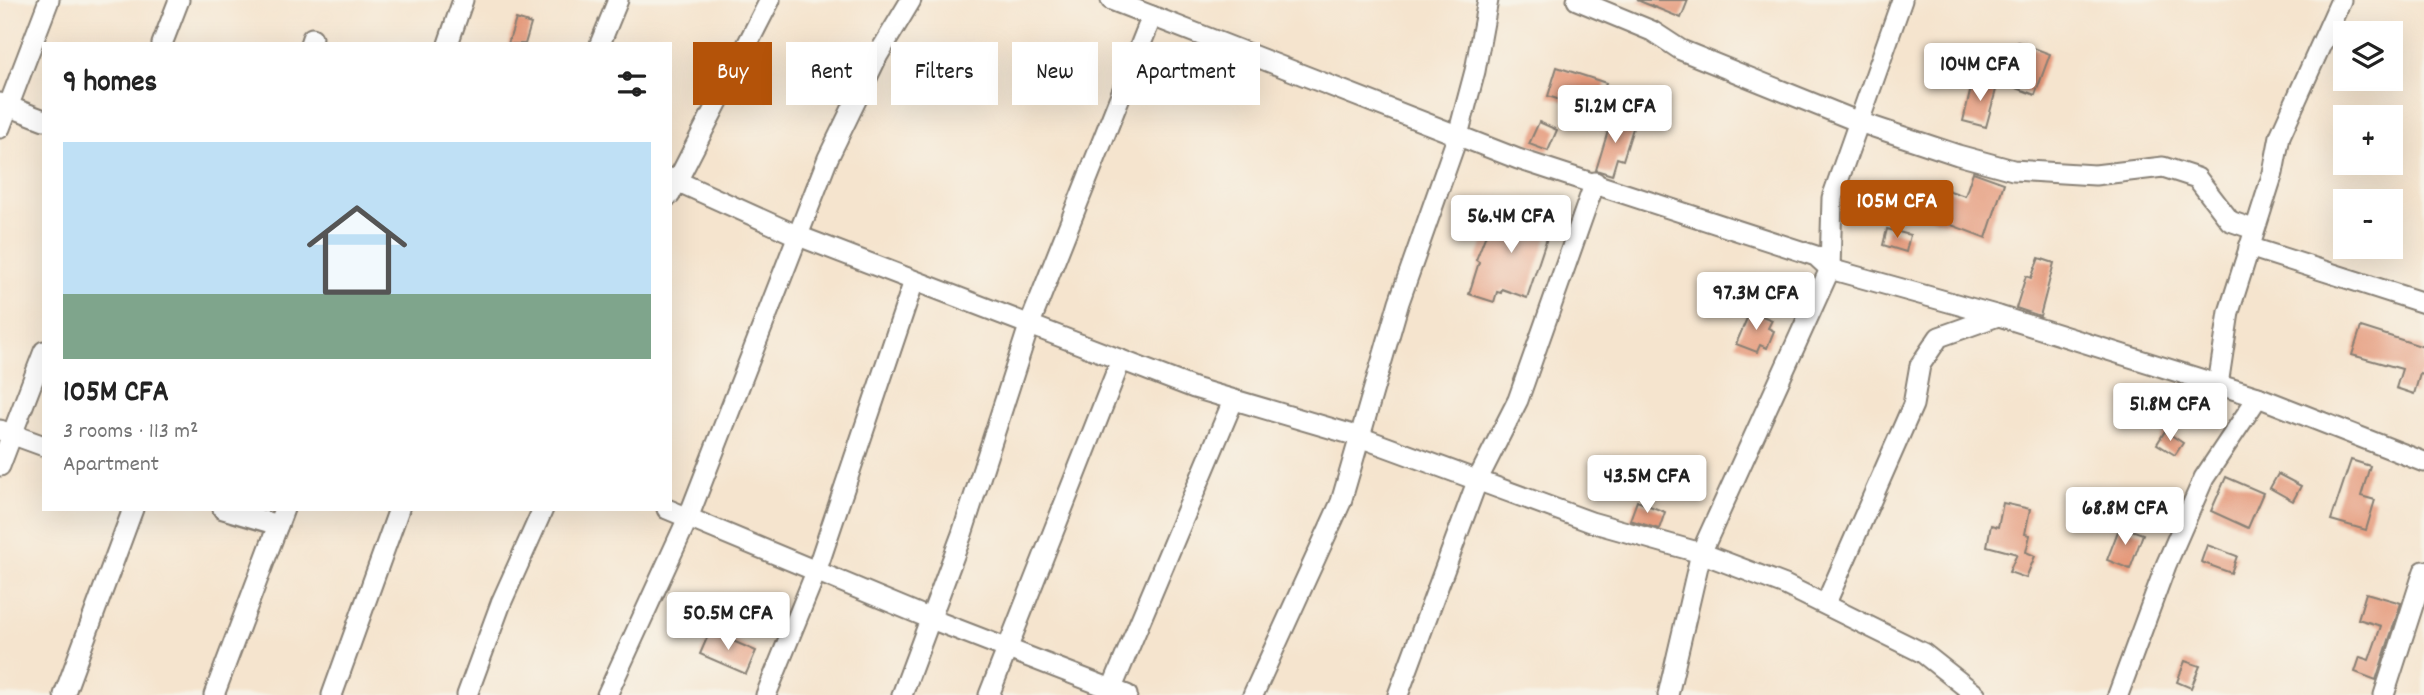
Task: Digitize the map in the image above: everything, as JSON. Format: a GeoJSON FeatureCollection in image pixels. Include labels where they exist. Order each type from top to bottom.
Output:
{"type":"FeatureCollection","features":[{"type":"Feature","properties":{"kind":"street"},"geometry":{"type":"LineString","coordinates":[[0,128],[5,105],[49,0]]}},
{"type":"Feature","properties":{"kind":"street"},"geometry":{"type":"LineString","coordinates":[[163,42],[179,0]]}},
{"type":"Feature","properties":{"kind":"street"},"geometry":{"type":"LineString","coordinates":[[449,42],[463,0]]}},
{"type":"Feature","properties":{"kind":"street"},"geometry":{"type":"LineString","coordinates":[[601,42],[618,0]]}},
{"type":"Feature","properties":{"kind":"street"},"geometry":{"type":"LineString","coordinates":[[770,0],[672,185],[1029,326],[1233,401],[1357,436],[1478,478],[1591,522],[1701,553],[1826,603],[1923,653],[1976,695]]}},
{"type":"Feature","properties":{"kind":"street"},"geometry":{"type":"LineString","coordinates":[[607,695],[688,518],[828,158],[878,55],[911,0]]}},
{"type":"Feature","properties":{"kind":"street"},"geometry":{"type":"LineString","coordinates":[[1111,0],[1518,159],[1816,256],[1830,269],[1999,316],[2258,397],[2424,462]]}},
{"type":"Feature","properties":{"kind":"street"},"geometry":{"type":"LineString","coordinates":[[1253,695],[1341,502],[1357,436],[1399,302],[1458,135],[1475,71],[1488,0]]}},
{"type":"Feature","properties":{"kind":"street"},"geometry":{"type":"LineString","coordinates":[[1577,0],[1653,31],[1681,51],[1859,122],[2013,170],[2095,175],[2163,167],[2197,178],[2230,221],[2251,238],[2424,303]]}},
{"type":"Feature","properties":{"kind":"street"},"geometry":{"type":"LineString","coordinates":[[1668,695],[1701,553],[1830,269],[1832,198],[1902,0]]}},
{"type":"Feature","properties":{"kind":"street"},"geometry":{"type":"LineString","coordinates":[[2218,385],[2229,312],[2273,173],[2280,136],[2342,0]]}},
{"type":"Feature","properties":{"kind":"street"},"geometry":{"type":"LineString","coordinates":[[902,695],[976,493],[1029,326],[1152,16]]}},
{"type":"Feature","properties":{"kind":"street"},"geometry":{"type":"LineString","coordinates":[[5,105],[42,119]]}},
{"type":"Feature","properties":{"kind":"street"},"geometry":{"type":"LineString","coordinates":[[1398,695],[1478,478],[1518,400],[1595,182]]}},
{"type":"Feature","properties":{"kind":"street"},"geometry":{"type":"LineString","coordinates":[[766,695],[816,572],[914,281]]}},
{"type":"Feature","properties":{"kind":"street"},"geometry":{"type":"LineString","coordinates":[[1826,603],[1913,405],[1920,365],[1939,337],[1999,316]]}},
{"type":"Feature","properties":{"kind":"street"},"geometry":{"type":"LineString","coordinates":[[0,466],[6,432],[42,355]]}},
{"type":"Feature","properties":{"kind":"street"},"geometry":{"type":"LineString","coordinates":[[989,695],[1121,360]]}},
{"type":"Feature","properties":{"kind":"street"},"geometry":{"type":"LineString","coordinates":[[2118,695],[2166,565],[2204,478],[2258,397]]}},
{"type":"Feature","properties":{"kind":"street"},"geometry":{"type":"LineString","coordinates":[[672,511],[1116,693],[1233,401]]}},
{"type":"Feature","properties":{"kind":"street"},"geometry":{"type":"LineString","coordinates":[[6,432],[42,445]]}},
{"type":"Feature","properties":{"kind":"street"},"geometry":{"type":"LineString","coordinates":[[64,695],[132,511]]}},
{"type":"Feature","properties":{"kind":"street"},"geometry":{"type":"LineString","coordinates":[[214,695],[281,517],[238,511]]}},
{"type":"Feature","properties":{"kind":"street"},"geometry":{"type":"LineString","coordinates":[[332,695],[398,511]]}},
{"type":"Feature","properties":{"kind":"street"},"geometry":{"type":"LineString","coordinates":[[467,695],[501,603],[542,511]]}},
{"type":"Feature","properties":{"kind":"street"},"geometry":{"type":"LineString","coordinates":[[2385,695],[2424,571]]}},
{"type":"Feature","properties":{"kind":"building"},"geometry":{"type":"Polygon","coordinates":[[[1637,0],[1688,0],[1681,18],[1637,0]]]}},
{"type":"Feature","properties":{"kind":"building"},"geometry":{"type":"Polygon","coordinates":[[[516,19],[531,24],[526,42],[509,42],[516,19]]]}},
{"type":"Feature","properties":{"kind":"building"},"geometry":{"type":"Polygon","coordinates":[[[2018,42],[2050,54],[2035,95],[2003,83],[2018,42]]]}},
{"type":"Feature","properties":{"kind":"building"},"geometry":{"type":"Polygon","coordinates":[[[1557,67],[1606,83],[1597,112],[1548,96],[1557,67]]]}},
{"type":"Feature","properties":{"kind":"building"},"geometry":{"type":"Polygon","coordinates":[[[1973,80],[1997,86],[1986,127],[1963,121],[1973,80]]]}},
{"type":"Feature","properties":{"kind":"building"},"geometry":{"type":"Polygon","coordinates":[[[1612,118],[1634,125],[1623,160],[1617,158],[1612,175],[1596,170],[1612,118]]]}},
{"type":"Feature","properties":{"kind":"building"},"geometry":{"type":"Polygon","coordinates":[[[1539,122],[1557,130],[1548,151],[1529,144],[1539,122]]]}},
{"type":"Feature","properties":{"kind":"building"},"geometry":{"type":"Polygon","coordinates":[[[1973,172],[2004,183],[1986,238],[1922,214],[1929,194],[1938,197],[1941,188],[1965,196],[1973,172]]]}},
{"type":"Feature","properties":{"kind":"building"},"geometry":{"type":"Polygon","coordinates":[[[1540,204],[1556,211],[1527,298],[1502,289],[1501,293],[1497,292],[1494,302],[1469,294],[1479,262],[1476,260],[1494,214],[1529,226],[1540,204]]]}},
{"type":"Feature","properties":{"kind":"building"},"geometry":{"type":"Polygon","coordinates":[[[1887,229],[1910,235],[1906,252],[1883,245],[1887,229]]]}},
{"type":"Feature","properties":{"kind":"building"},"geometry":{"type":"Polygon","coordinates":[[[2039,258],[2054,263],[2040,316],[2016,308],[2026,276],[2031,278],[2039,258]]]}},
{"type":"Feature","properties":{"kind":"building"},"geometry":{"type":"Polygon","coordinates":[[[1750,311],[1772,320],[1768,328],[1774,331],[1767,348],[1760,345],[1757,352],[1736,344],[1750,311]]]}},
{"type":"Feature","properties":{"kind":"building"},"geometry":{"type":"Polygon","coordinates":[[[2361,327],[2424,347],[2424,375],[2420,374],[2414,394],[2396,388],[2402,369],[2352,355],[2361,327]]]}},
{"type":"Feature","properties":{"kind":"building"},"geometry":{"type":"Polygon","coordinates":[[[2165,431],[2183,443],[2175,455],[2157,444],[2165,431]]]}},
{"type":"Feature","properties":{"kind":"building"},"geometry":{"type":"Polygon","coordinates":[[[2351,460],[2370,466],[2361,496],[2375,500],[2366,530],[2331,520],[2351,460]]]}},
{"type":"Feature","properties":{"kind":"building"},"geometry":{"type":"Polygon","coordinates":[[[2278,474],[2301,486],[2293,501],[2270,488],[2278,474]]]}},
{"type":"Feature","properties":{"kind":"building"},"geometry":{"type":"Polygon","coordinates":[[[2226,477],[2263,493],[2248,528],[2211,511],[2226,477]]]}},
{"type":"Feature","properties":{"kind":"building"},"geometry":{"type":"Polygon","coordinates":[[[1637,501],[1665,512],[1659,529],[1630,520],[1637,501]]]}},
{"type":"Feature","properties":{"kind":"building"},"geometry":{"type":"Polygon","coordinates":[[[2003,503],[2030,509],[2025,534],[2030,535],[2026,552],[2035,556],[2026,578],[2009,572],[2017,554],[1987,546],[1991,525],[1998,527],[2003,503]]]}},
{"type":"Feature","properties":{"kind":"building"},"geometry":{"type":"Polygon","coordinates":[[[2120,526],[2143,534],[2130,569],[2107,560],[2120,526]]]}},
{"type":"Feature","properties":{"kind":"building"},"geometry":{"type":"Polygon","coordinates":[[[2207,545],[2237,556],[2231,573],[2201,562],[2207,545]]]}},
{"type":"Feature","properties":{"kind":"building"},"geometry":{"type":"Polygon","coordinates":[[[2366,593],[2401,603],[2376,680],[2355,672],[2360,657],[2369,660],[2381,626],[2358,619],[2366,593]]]}},
{"type":"Feature","properties":{"kind":"building"},"geometry":{"type":"Polygon","coordinates":[[[710,631],[756,651],[746,674],[700,654],[710,631]]]}},
{"type":"Feature","properties":{"kind":"building"},"geometry":{"type":"Polygon","coordinates":[[[2185,661],[2200,666],[2191,688],[2177,682],[2185,661]]]}}]}
